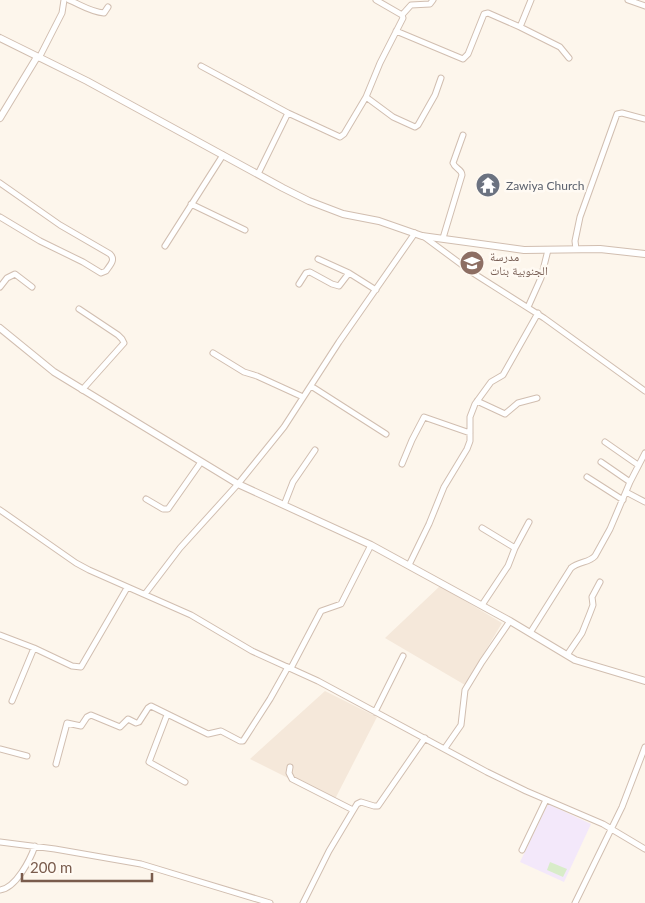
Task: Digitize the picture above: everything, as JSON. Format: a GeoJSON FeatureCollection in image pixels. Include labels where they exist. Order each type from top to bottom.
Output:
{"type":"FeatureCollection","features":[{"type":"Feature","properties":{"kind":"street"},"geometry":{"type":"LineString","coordinates":[[0,118],[38,57],[62,13],[64,0]]}},
{"type":"Feature","properties":{"kind":"street"},"geometry":{"type":"LineString","coordinates":[[69,0],[101,13],[104,13],[108,7]]}},
{"type":"Feature","properties":{"kind":"street"},"geometry":{"type":"LineString","coordinates":[[377,0],[400,12],[402,15]]}},
{"type":"Feature","properties":{"kind":"street"},"geometry":{"type":"LineString","coordinates":[[201,66],[288,113],[340,137],[344,134],[366,97],[402,15],[411,5],[426,5],[430,4],[433,0]]}},
{"type":"Feature","properties":{"kind":"street"},"geometry":{"type":"LineString","coordinates":[[520,26],[531,0]]}},
{"type":"Feature","properties":{"kind":"street"},"geometry":{"type":"LineString","coordinates":[[628,0],[645,6]]}},
{"type":"Feature","properties":{"kind":"street"},"geometry":{"type":"LineString","coordinates":[[396,32],[463,59],[468,54],[484,14],[488,13],[520,26],[560,47],[569,58]]}},
{"type":"Feature","properties":{"kind":"street"},"geometry":{"type":"LineString","coordinates":[[0,38],[88,81],[291,193],[328,209],[379,221],[419,234],[524,250],[600,249],[645,254]]}},
{"type":"Feature","properties":{"kind":"street"},"geometry":{"type":"LineString","coordinates":[[366,97],[393,117],[417,127],[435,95],[441,78]]}},
{"type":"Feature","properties":{"kind":"street"},"geometry":{"type":"LineString","coordinates":[[258,174],[288,113]]}},
{"type":"Feature","properties":{"kind":"street"},"geometry":{"type":"LineString","coordinates":[[576,249],[575,241],[580,217],[617,114],[622,113],[645,119]]}},
{"type":"Feature","properties":{"kind":"street"},"geometry":{"type":"LineString","coordinates":[[443,238],[462,176],[460,170],[453,163],[463,135]]}},
{"type":"Feature","properties":{"kind":"street"},"geometry":{"type":"LineString","coordinates":[[165,246],[223,154]]}},
{"type":"Feature","properties":{"kind":"street"},"geometry":{"type":"LineString","coordinates":[[0,183],[60,225],[110,254],[113,260],[106,272],[101,273],[40,241],[0,217]]}},
{"type":"Feature","properties":{"kind":"street"},"geometry":{"type":"LineString","coordinates":[[191,204],[245,230]]}},
{"type":"Feature","properties":{"kind":"street"},"geometry":{"type":"LineString","coordinates":[[145,594],[180,548],[238,484],[284,427],[376,290],[419,234]]}},
{"type":"Feature","properties":{"kind":"street"},"geometry":{"type":"LineString","coordinates":[[419,234],[473,273],[528,307],[645,391]]}},
{"type":"Feature","properties":{"kind":"street"},"geometry":{"type":"LineString","coordinates":[[528,307],[547,261],[548,250]]}},
{"type":"Feature","properties":{"kind":"street"},"geometry":{"type":"LineString","coordinates":[[318,260],[349,273],[376,290]]}},
{"type":"Feature","properties":{"kind":"street"},"geometry":{"type":"LineString","coordinates":[[300,284],[306,274],[310,272],[339,286],[349,273]]}},
{"type":"Feature","properties":{"kind":"street"},"geometry":{"type":"LineString","coordinates":[[0,287],[7,278],[15,274],[32,287]]}},
{"type":"Feature","properties":{"kind":"street"},"geometry":{"type":"LineString","coordinates":[[80,309],[118,335],[124,343],[82,390]]}},
{"type":"Feature","properties":{"kind":"street"},"geometry":{"type":"LineString","coordinates":[[408,565],[429,524],[446,482],[467,449],[470,441],[470,417],[477,402],[491,382],[503,376],[538,314]]}},
{"type":"Feature","properties":{"kind":"street"},"geometry":{"type":"LineString","coordinates":[[0,328],[36,358],[82,390],[238,484],[371,545],[482,605],[575,660],[645,681]]}},
{"type":"Feature","properties":{"kind":"street"},"geometry":{"type":"LineString","coordinates":[[214,353],[244,372],[258,376],[303,397]]}},
{"type":"Feature","properties":{"kind":"street"},"geometry":{"type":"LineString","coordinates":[[311,386],[386,434]]}},
{"type":"Feature","properties":{"kind":"street"},"geometry":{"type":"LineString","coordinates":[[477,402],[505,414],[518,403],[537,398]]}},
{"type":"Feature","properties":{"kind":"street"},"geometry":{"type":"LineString","coordinates":[[402,464],[424,417],[470,433]]}},
{"type":"Feature","properties":{"kind":"street"},"geometry":{"type":"LineString","coordinates":[[605,442],[638,465]]}},
{"type":"Feature","properties":{"kind":"street"},"geometry":{"type":"LineString","coordinates":[[284,505],[293,482],[314,450]]}},
{"type":"Feature","properties":{"kind":"street"},"geometry":{"type":"LineString","coordinates":[[530,633],[571,568],[581,562],[592,560],[595,556],[610,529],[645,453]]}},
{"type":"Feature","properties":{"kind":"street"},"geometry":{"type":"LineString","coordinates":[[146,499],[163,509],[168,509],[201,462]]}},
{"type":"Feature","properties":{"kind":"street"},"geometry":{"type":"LineString","coordinates":[[601,462],[630,482]]}},
{"type":"Feature","properties":{"kind":"street"},"geometry":{"type":"LineString","coordinates":[[588,477],[623,500]]}},
{"type":"Feature","properties":{"kind":"street"},"geometry":{"type":"LineString","coordinates":[[626,492],[645,502]]}},
{"type":"Feature","properties":{"kind":"street"},"geometry":{"type":"LineString","coordinates":[[0,510],[76,563],[101,577],[191,615],[252,651],[289,667],[445,748],[487,772],[611,829],[645,849]]}},
{"type":"Feature","properties":{"kind":"street"},"geometry":{"type":"LineString","coordinates":[[482,605],[508,566],[514,548],[529,522]]}},
{"type":"Feature","properties":{"kind":"street"},"geometry":{"type":"LineString","coordinates":[[482,528],[514,548]]}},
{"type":"Feature","properties":{"kind":"street"},"geometry":{"type":"LineString","coordinates":[[56,764],[66,724],[81,726],[87,717],[91,715],[120,727],[128,719],[136,723],[139,722],[151,706],[208,734],[221,731],[243,741],[270,699],[321,611],[342,604],[371,545]]}},
{"type":"Feature","properties":{"kind":"street"},"geometry":{"type":"LineString","coordinates":[[567,655],[582,633],[593,605],[592,597],[600,582]]}},
{"type":"Feature","properties":{"kind":"street"},"geometry":{"type":"LineString","coordinates":[[0,636],[34,648],[72,666],[81,667],[127,588]]}},
{"type":"Feature","properties":{"kind":"street"},"geometry":{"type":"LineString","coordinates":[[445,748],[461,725],[465,690],[510,621]]}},
{"type":"Feature","properties":{"kind":"street"},"geometry":{"type":"LineString","coordinates":[[12,701],[34,648]]}},
{"type":"Feature","properties":{"kind":"street"},"geometry":{"type":"LineString","coordinates":[[376,712],[403,656]]}},
{"type":"Feature","properties":{"kind":"street"},"geometry":{"type":"LineString","coordinates":[[167,714],[149,762],[185,782]]}},
{"type":"Feature","properties":{"kind":"street"},"geometry":{"type":"LineString","coordinates":[[303,903],[329,851],[357,804],[361,802],[378,806],[425,738]]}},
{"type":"Feature","properties":{"kind":"street"},"geometry":{"type":"LineString","coordinates":[[575,903],[629,792],[645,747]]}},
{"type":"Feature","properties":{"kind":"street"},"geometry":{"type":"LineString","coordinates":[[0,749],[27,756]]}},
{"type":"Feature","properties":{"kind":"street"},"geometry":{"type":"LineString","coordinates":[[290,767],[289,774],[292,779],[353,810]]}},
{"type":"Feature","properties":{"kind":"street"},"geometry":{"type":"LineString","coordinates":[[522,850],[546,800]]}},
{"type":"Feature","properties":{"kind":"street"},"geometry":{"type":"LineString","coordinates":[[0,842],[141,864],[270,903]]}},
{"type":"Feature","properties":{"kind":"street"},"geometry":{"type":"LineString","coordinates":[[0,890],[9,887],[22,871],[29,861],[35,846]]}},
{"type":"Feature","properties":{"kind":"shaded area"},"geometry":{"type":"Polygon","coordinates":[[[440,586],[502,623],[465,685],[385,638],[440,586]]]}},
{"type":"Feature","properties":{"kind":"shaded area"},"geometry":{"type":"Polygon","coordinates":[[[325,691],[377,717],[334,801],[250,759],[325,691]]]}},
{"type":"Feature","properties":{"kind":"shaded area"},"geometry":{"type":"Polygon","coordinates":[[[548,804],[591,824],[564,882],[520,862],[548,804]]]}},
{"type":"Feature","properties":{"kind":"green space"},"geometry":{"type":"Polygon","coordinates":[[[550,862],[567,869],[563,877],[547,870],[550,862]]]}},
{"type":"Feature","properties":{"kind":"place","name":"Zawiya Church"},"geometry":{"type":"Point","coordinates":[488,185]}},
{"type":"Feature","properties":{"kind":"place","name":"مدرسة الجنوبية بنات"},"geometry":{"type":"Point","coordinates":[472,263]}}]}
